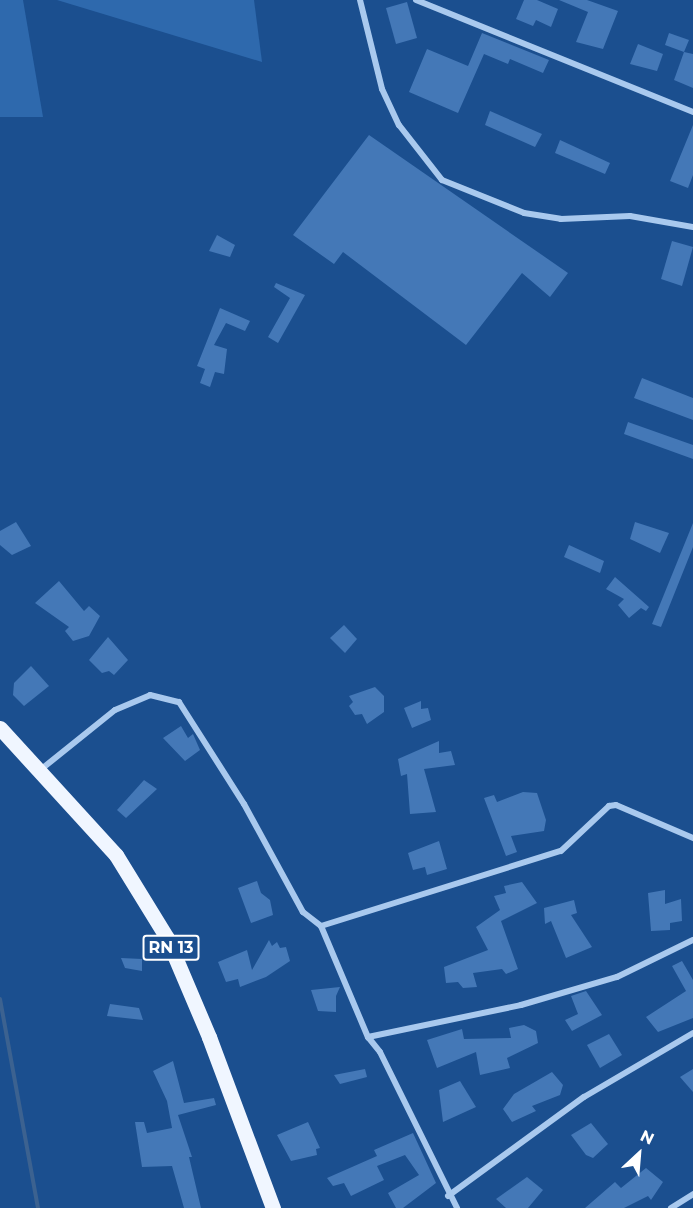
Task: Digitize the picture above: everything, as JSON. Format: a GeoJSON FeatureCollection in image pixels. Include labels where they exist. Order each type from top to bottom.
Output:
{"type":"FeatureCollection","features":[{"type":"Feature","properties":{"kind":"main road","name":"RN 13"},"geometry":{"type":"LineString","coordinates":[[0,728],[116,855],[167,938],[210,1037],[273,1208]]}},
{"type":"Feature","properties":{"kind":"street"},"geometry":{"type":"LineString","coordinates":[[360,0],[382,89],[399,125],[442,180],[524,213],[561,219],[630,216],[693,227]]}},
{"type":"Feature","properties":{"kind":"street"},"geometry":{"type":"LineString","coordinates":[[416,0],[693,112]]}},
{"type":"Feature","properties":{"kind":"street"},"geometry":{"type":"LineString","coordinates":[[39,771],[115,710],[150,695],[178,702],[244,804],[303,912],[321,926],[368,1037],[380,1052],[448,1196],[457,1208]]}},
{"type":"Feature","properties":{"kind":"street"},"geometry":{"type":"LineString","coordinates":[[321,926],[561,851],[609,806],[616,805],[693,838]]}},
{"type":"Feature","properties":{"kind":"street"},"geometry":{"type":"LineString","coordinates":[[368,1037],[521,1005],[617,977],[693,940]]}},
{"type":"Feature","properties":{"kind":"street"},"geometry":{"type":"LineString","coordinates":[[448,1196],[584,1097],[693,1033]]}},
{"type":"Feature","properties":{"kind":"street"},"geometry":{"type":"LineString","coordinates":[[671,1208],[693,1194]]}},
{"type":"Feature","properties":{"kind":"shaded area"},"geometry":{"type":"Polygon","coordinates":[[[0,0],[23,0],[43,117],[0,117],[0,0]]]}},
{"type":"Feature","properties":{"kind":"shaded area"},"geometry":{"type":"Polygon","coordinates":[[[57,0],[254,0],[262,62],[57,0]]]}},
{"type":"Feature","properties":{"kind":"building"},"geometry":{"type":"Polygon","coordinates":[[[524,0],[537,0],[558,9],[551,27],[536,20],[533,26],[516,19],[524,0]]]}},
{"type":"Feature","properties":{"kind":"building"},"geometry":{"type":"Polygon","coordinates":[[[559,0],[587,0],[618,11],[603,49],[576,42],[588,12],[559,0]]]}},
{"type":"Feature","properties":{"kind":"building"},"geometry":{"type":"Polygon","coordinates":[[[407,2],[417,38],[396,44],[386,8],[407,2]]]}},
{"type":"Feature","properties":{"kind":"building"},"geometry":{"type":"Polygon","coordinates":[[[482,33],[549,60],[543,73],[510,59],[508,64],[484,54],[458,113],[409,92],[427,49],[468,66],[482,33]]]}},
{"type":"Feature","properties":{"kind":"building"},"geometry":{"type":"Polygon","coordinates":[[[669,33],[689,40],[684,52],[665,45],[669,33]]]}},
{"type":"Feature","properties":{"kind":"building"},"geometry":{"type":"Polygon","coordinates":[[[638,44],[663,54],[657,71],[630,64],[638,44]]]}},
{"type":"Feature","properties":{"kind":"building"},"geometry":{"type":"Polygon","coordinates":[[[684,52],[693,54],[693,88],[674,80],[684,52]]]}},
{"type":"Feature","properties":{"kind":"building"},"geometry":{"type":"Polygon","coordinates":[[[490,111],[542,134],[535,147],[485,125],[490,111]]]}},
{"type":"Feature","properties":{"kind":"building"},"geometry":{"type":"Polygon","coordinates":[[[693,125],[693,175],[688,188],[670,181],[693,125]]]}},
{"type":"Feature","properties":{"kind":"building"},"geometry":{"type":"Polygon","coordinates":[[[369,135],[568,273],[550,297],[522,273],[466,345],[343,252],[334,264],[293,235],[369,135]]]}},
{"type":"Feature","properties":{"kind":"building"},"geometry":{"type":"Polygon","coordinates":[[[560,140],[610,163],[605,174],[555,153],[560,140]]]}},
{"type":"Feature","properties":{"kind":"building"},"geometry":{"type":"Polygon","coordinates":[[[217,235],[235,245],[230,257],[209,251],[217,235]]]}},
{"type":"Feature","properties":{"kind":"building"},"geometry":{"type":"Polygon","coordinates":[[[672,241],[693,247],[682,286],[661,279],[672,241]]]}},
{"type":"Feature","properties":{"kind":"building"},"geometry":{"type":"Polygon","coordinates":[[[276,283],[305,295],[278,343],[268,337],[290,298],[274,287],[276,283]]]}},
{"type":"Feature","properties":{"kind":"building"},"geometry":{"type":"Polygon","coordinates":[[[220,308],[250,321],[245,331],[226,323],[214,345],[227,349],[224,374],[215,372],[210,387],[200,383],[205,369],[197,366],[220,308]]]}},
{"type":"Feature","properties":{"kind":"building"},"geometry":{"type":"Polygon","coordinates":[[[642,378],[693,398],[693,420],[634,398],[642,378]]]}},
{"type":"Feature","properties":{"kind":"building"},"geometry":{"type":"Polygon","coordinates":[[[628,422],[693,445],[693,459],[624,434],[628,422]]]}},
{"type":"Feature","properties":{"kind":"building"},"geometry":{"type":"Polygon","coordinates":[[[16,522],[31,546],[12,555],[0,545],[0,531],[16,522]]]}},
{"type":"Feature","properties":{"kind":"building"},"geometry":{"type":"Polygon","coordinates":[[[635,522],[669,533],[660,553],[630,539],[635,522]]]}},
{"type":"Feature","properties":{"kind":"building"},"geometry":{"type":"Polygon","coordinates":[[[693,523],[693,547],[661,627],[652,624],[693,523]]]}},
{"type":"Feature","properties":{"kind":"building"},"geometry":{"type":"Polygon","coordinates":[[[569,545],[604,561],[600,573],[564,557],[569,545]]]}},
{"type":"Feature","properties":{"kind":"building"},"geometry":{"type":"Polygon","coordinates":[[[615,577],[649,607],[646,611],[641,608],[629,618],[618,605],[624,599],[606,589],[615,577]]]}},
{"type":"Feature","properties":{"kind":"building"},"geometry":{"type":"Polygon","coordinates":[[[59,581],[84,611],[89,606],[100,616],[89,636],[73,641],[65,631],[69,627],[35,603],[59,581]]]}},
{"type":"Feature","properties":{"kind":"building"},"geometry":{"type":"Polygon","coordinates":[[[344,625],[357,639],[345,653],[330,638],[344,625]]]}},
{"type":"Feature","properties":{"kind":"building"},"geometry":{"type":"Polygon","coordinates":[[[108,637],[128,660],[114,675],[109,671],[102,673],[89,660],[108,637]]]}},
{"type":"Feature","properties":{"kind":"building"},"geometry":{"type":"Polygon","coordinates":[[[31,666],[49,686],[24,706],[13,695],[14,683],[31,666]]]}},
{"type":"Feature","properties":{"kind":"building"},"geometry":{"type":"Polygon","coordinates":[[[375,687],[384,696],[384,712],[367,724],[362,714],[355,715],[349,706],[353,702],[349,696],[375,687]]]}},
{"type":"Feature","properties":{"kind":"building"},"geometry":{"type":"Polygon","coordinates":[[[421,701],[421,709],[428,708],[431,720],[412,728],[404,708],[421,701]]]}},
{"type":"Feature","properties":{"kind":"building"},"geometry":{"type":"Polygon","coordinates":[[[181,726],[188,738],[193,734],[200,750],[185,761],[163,738],[181,726]]]}},
{"type":"Feature","properties":{"kind":"building"},"geometry":{"type":"Polygon","coordinates":[[[439,741],[439,753],[451,751],[455,765],[424,769],[436,812],[410,814],[407,774],[401,776],[398,759],[439,741]]]}},
{"type":"Feature","properties":{"kind":"building"},"geometry":{"type":"Polygon","coordinates":[[[144,780],[157,789],[126,818],[117,810],[144,780]]]}},
{"type":"Feature","properties":{"kind":"building"},"geometry":{"type":"Polygon","coordinates":[[[523,792],[537,793],[546,820],[544,831],[511,836],[517,852],[506,856],[484,798],[494,795],[497,802],[523,792]]]}},
{"type":"Feature","properties":{"kind":"building"},"geometry":{"type":"Polygon","coordinates":[[[439,841],[447,869],[427,875],[425,867],[413,870],[408,853],[439,841]]]}},
{"type":"Feature","properties":{"kind":"building"},"geometry":{"type":"Polygon","coordinates":[[[257,881],[261,893],[270,900],[273,915],[251,923],[238,888],[257,881]]]}},
{"type":"Feature","properties":{"kind":"building"},"geometry":{"type":"Polygon","coordinates":[[[522,882],[537,903],[501,921],[518,969],[506,974],[502,969],[473,973],[477,987],[463,988],[458,982],[446,983],[444,967],[488,950],[476,927],[500,910],[494,896],[506,893],[504,886],[522,882]]]}},
{"type":"Feature","properties":{"kind":"building"},"geometry":{"type":"Polygon","coordinates":[[[665,890],[665,904],[681,899],[682,921],[670,923],[670,930],[651,931],[648,893],[665,890]]]}},
{"type":"Feature","properties":{"kind":"building"},"geometry":{"type":"Polygon","coordinates":[[[574,900],[577,913],[571,915],[592,947],[566,958],[551,921],[545,924],[544,908],[574,900]]]}},
{"type":"Feature","properties":{"kind":"building"},"geometry":{"type":"Polygon","coordinates":[[[269,940],[272,946],[277,942],[280,948],[286,947],[290,961],[266,977],[240,987],[238,979],[226,982],[218,962],[247,950],[252,970],[269,940]]]}},
{"type":"Feature","properties":{"kind":"building"},"geometry":{"type":"Polygon","coordinates":[[[121,958],[142,959],[142,971],[125,968],[121,958]]]}},
{"type":"Feature","properties":{"kind":"building"},"geometry":{"type":"Polygon","coordinates":[[[682,961],[693,980],[693,1018],[658,1032],[646,1017],[686,991],[672,966],[682,961]]]}},
{"type":"Feature","properties":{"kind":"building"},"geometry":{"type":"Polygon","coordinates":[[[340,987],[336,996],[336,1012],[318,1011],[311,990],[340,987]]]}},
{"type":"Feature","properties":{"kind":"building"},"geometry":{"type":"Polygon","coordinates":[[[586,991],[602,1015],[572,1031],[565,1020],[578,1014],[571,996],[586,991]]]}},
{"type":"Feature","properties":{"kind":"building"},"geometry":{"type":"Polygon","coordinates":[[[110,1004],[139,1008],[143,1020],[107,1016],[110,1004]]]}},
{"type":"Feature","properties":{"kind":"building"},"geometry":{"type":"Polygon","coordinates":[[[524,1025],[536,1031],[538,1043],[507,1058],[510,1068],[480,1075],[476,1052],[437,1068],[427,1040],[462,1029],[464,1039],[511,1038],[509,1028],[524,1025]]]}},
{"type":"Feature","properties":{"kind":"building"},"geometry":{"type":"Polygon","coordinates":[[[609,1034],[622,1055],[600,1068],[587,1045],[609,1034]]]}},
{"type":"Feature","properties":{"kind":"building"},"geometry":{"type":"Polygon","coordinates":[[[173,1061],[184,1103],[214,1098],[216,1105],[178,1115],[192,1157],[189,1157],[201,1208],[184,1208],[172,1166],[142,1167],[135,1122],[144,1122],[147,1133],[172,1128],[167,1101],[153,1071],[173,1061]]]}},
{"type":"Feature","properties":{"kind":"building"},"geometry":{"type":"Polygon","coordinates":[[[365,1069],[367,1077],[340,1084],[334,1075],[365,1069]]]}},
{"type":"Feature","properties":{"kind":"building"},"geometry":{"type":"Polygon","coordinates":[[[693,1069],[693,1092],[680,1077],[693,1069]]]}},
{"type":"Feature","properties":{"kind":"building"},"geometry":{"type":"Polygon","coordinates":[[[552,1072],[563,1085],[560,1095],[532,1106],[536,1111],[512,1122],[503,1109],[514,1094],[552,1072]]]}},
{"type":"Feature","properties":{"kind":"building"},"geometry":{"type":"Polygon","coordinates":[[[460,1081],[476,1107],[443,1122],[439,1090],[460,1081]]]}},
{"type":"Feature","properties":{"kind":"building"},"geometry":{"type":"Polygon","coordinates":[[[308,1122],[320,1148],[316,1149],[317,1155],[291,1161],[277,1135],[308,1122]]]}},
{"type":"Feature","properties":{"kind":"building"},"geometry":{"type":"Polygon","coordinates":[[[591,1123],[608,1144],[593,1158],[586,1155],[571,1135],[591,1123]]]}},
{"type":"Feature","properties":{"kind":"building"},"geometry":{"type":"Polygon","coordinates":[[[413,1133],[436,1183],[403,1208],[396,1208],[388,1193],[419,1175],[405,1155],[377,1166],[384,1180],[351,1196],[344,1183],[333,1186],[327,1178],[377,1156],[374,1150],[413,1133]]]}},
{"type":"Feature","properties":{"kind":"building"},"geometry":{"type":"Polygon","coordinates":[[[646,1168],[663,1182],[651,1200],[648,1196],[624,1208],[585,1208],[615,1182],[621,1188],[646,1168]]]}},
{"type":"Feature","properties":{"kind":"building"},"geometry":{"type":"Polygon","coordinates":[[[527,1177],[543,1190],[528,1208],[506,1208],[496,1199],[527,1177]]]}},
{"type":"Feature","properties":{"kind":"waterway"},"geometry":{"type":"LineString","coordinates":[[0,999],[38,1208]]}}]}
